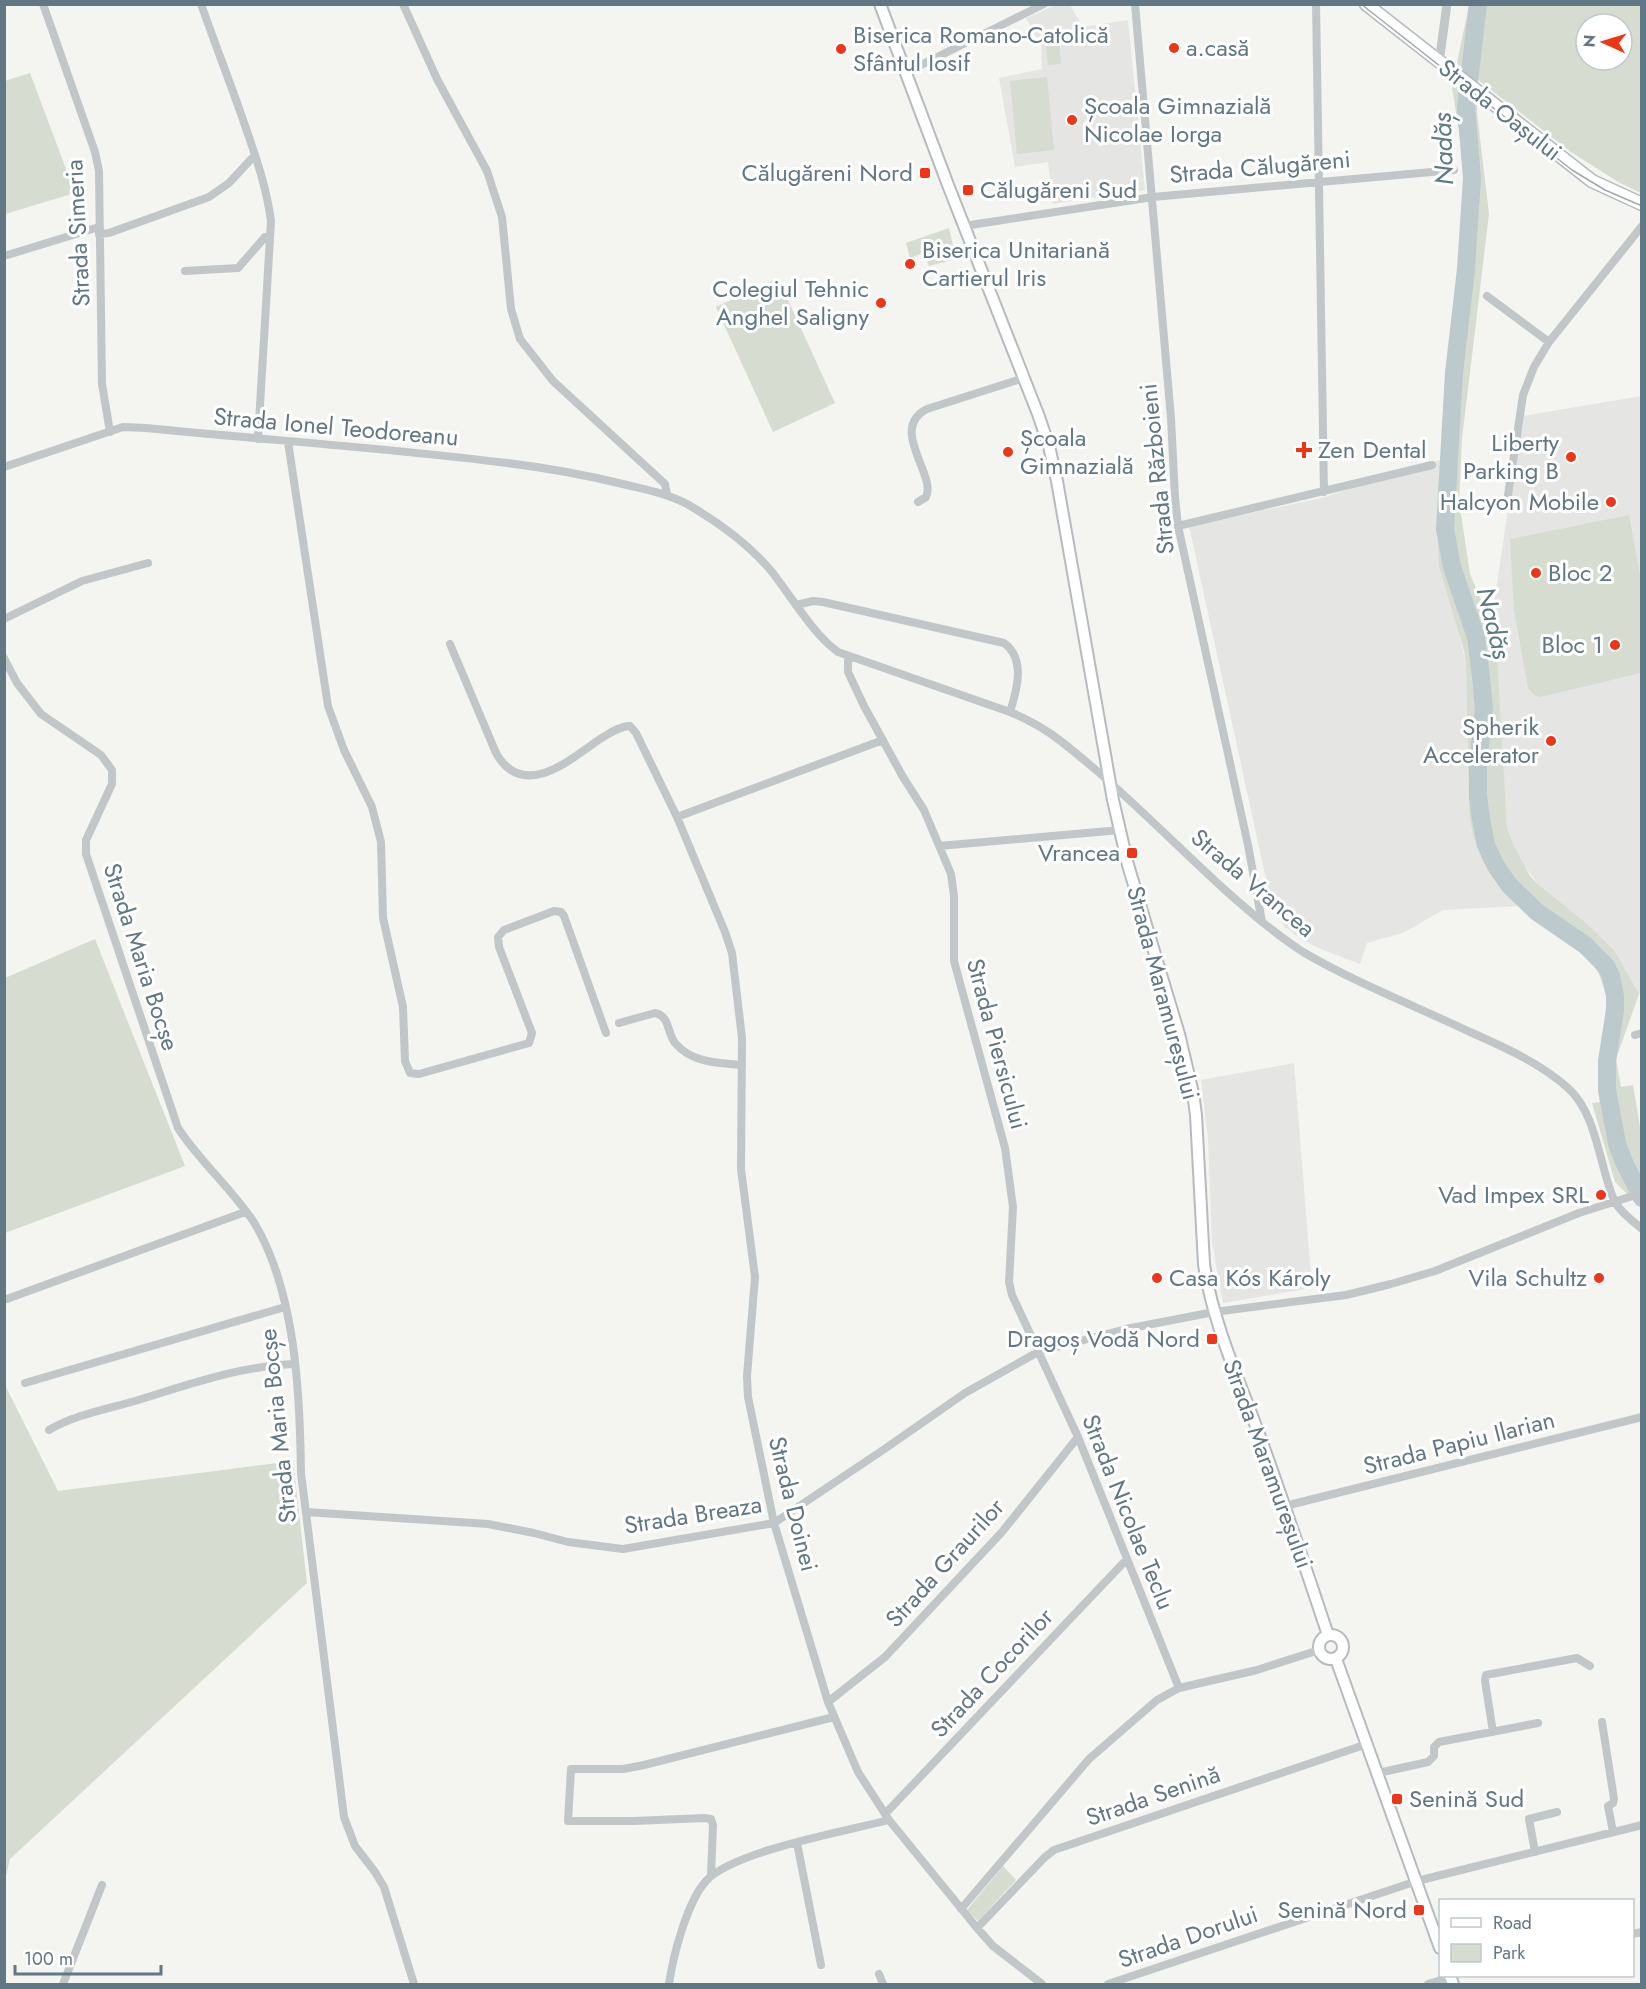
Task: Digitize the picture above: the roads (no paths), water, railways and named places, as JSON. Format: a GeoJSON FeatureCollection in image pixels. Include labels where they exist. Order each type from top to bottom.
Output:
{"type":"FeatureCollection","features":[{"type":"Feature","properties":{"kind":"main road","name":"Strada Maramureșului"},"geometry":{"type":"LineString","coordinates":[[880,4],[1024,378],[1045,435],[1057,481],[1109,782],[1117,797],[1120,830],[1128,864],[1179,1034],[1193,1093],[1204,1264],[1214,1312],[1285,1506],[1328,1635],[1336,1636],[1343,1645],[1342,1653],[1336,1659],[1439,1945]]}},
{"type":"Feature","properties":{"kind":"main road","name":"Strada Oașului"},"geometry":{"type":"LineString","coordinates":[[1366,4],[1592,181],[1641,204]]}},
{"type":"Feature","properties":{"kind":"main road"},"geometry":{"type":"LineString","coordinates":[[1328,1635],[1321,1640],[1319,1650],[1324,1658],[1336,1659]]}},
{"type":"Feature","properties":{"kind":"street","name":"Strada Simeria"},"geometry":{"type":"LineString","coordinates":[[43,4],[95,152],[99,171],[102,384],[110,432]]}},
{"type":"Feature","properties":{"kind":"street"},"geometry":{"type":"LineString","coordinates":[[201,4],[265,183],[271,220],[258,440]]}},
{"type":"Feature","properties":{"kind":"street"},"geometry":{"type":"LineString","coordinates":[[403,4],[442,90],[487,171],[502,217],[511,309],[520,339],[553,381],[665,484],[667,495]]}},
{"type":"Feature","properties":{"kind":"street"},"geometry":{"type":"LineString","coordinates":[[905,73],[1044,4]]}},
{"type":"Feature","properties":{"kind":"street","name":"Strada Războieni"},"geometry":{"type":"LineString","coordinates":[[1135,4],[1153,197],[1178,526],[1248,845],[1262,922]]}},
{"type":"Feature","properties":{"kind":"street"},"geometry":{"type":"LineString","coordinates":[[1316,4],[1324,492]]}},
{"type":"Feature","properties":{"kind":"street"},"geometry":{"type":"LineString","coordinates":[[1443,66],[1447,4]]}},
{"type":"Feature","properties":{"kind":"street"},"geometry":{"type":"LineString","coordinates":[[4,256],[99,230],[109,233],[209,197],[229,183],[255,155]]}},
{"type":"Feature","properties":{"kind":"street","name":"Strada Călugăreni"},"geometry":{"type":"LineString","coordinates":[[964,226],[1153,197],[1319,180],[1454,170]]}},
{"type":"Feature","properties":{"kind":"street"},"geometry":{"type":"LineString","coordinates":[[1507,502],[1523,395],[1534,367],[1549,342],[1641,226]]}},
{"type":"Feature","properties":{"kind":"street"},"geometry":{"type":"LineString","coordinates":[[185,271],[238,268],[265,237],[269,237]]}},
{"type":"Feature","properties":{"kind":"street"},"geometry":{"type":"LineString","coordinates":[[1487,296],[1549,342]]}},
{"type":"Feature","properties":{"kind":"street"},"geometry":{"type":"LineString","coordinates":[[918,502],[926,497],[929,490],[914,447],[913,429],[917,416],[927,409],[1024,378]]}},
{"type":"Feature","properties":{"kind":"street","name":"Strada Ionel Teodoreanu"},"geometry":{"type":"LineString","coordinates":[[4,467],[123,428],[147,428],[544,467],[667,495],[686,504],[751,549],[796,604]]}},
{"type":"Feature","properties":{"kind":"street"},"geometry":{"type":"LineString","coordinates":[[288,442],[328,706],[344,750],[372,807],[381,842],[383,918],[403,1007],[407,1069],[410,1073],[418,1074],[529,1043],[531,1033],[498,937],[504,930],[554,911],[561,912],[564,916],[606,1033]]}},
{"type":"Feature","properties":{"kind":"street"},"geometry":{"type":"LineString","coordinates":[[1178,526],[1432,465]]}},
{"type":"Feature","properties":{"kind":"street"},"geometry":{"type":"LineString","coordinates":[[4,619],[82,581],[148,563]]}},
{"type":"Feature","properties":{"kind":"street"},"geometry":{"type":"LineString","coordinates":[[1010,712],[1016,693],[1018,674],[1012,652],[1004,644],[823,602],[796,604],[829,646],[848,656],[1030,720],[1049,731],[1109,782]]}},
{"type":"Feature","properties":{"kind":"street","name":"Strada Doinei"},"geometry":{"type":"LineString","coordinates":[[450,644],[496,753],[512,772],[522,776],[539,775],[610,733],[630,726],[636,733],[677,817],[732,953],[742,1038],[741,1169],[755,1276],[747,1387],[774,1523],[828,1702],[858,1772],[887,1817],[993,1946],[1042,1984]]}},
{"type":"Feature","properties":{"kind":"street","name":"Strada Piersicului"},"geometry":{"type":"LineString","coordinates":[[848,656],[848,672],[882,740],[924,810],[951,873],[954,961],[1005,1148],[1013,1208],[1010,1282],[1012,1295],[1038,1352]]}},
{"type":"Feature","properties":{"kind":"street","name":"Strada Maria Bocșe"},"geometry":{"type":"LineString","coordinates":[[4,658],[17,683],[41,714],[101,755],[112,770],[112,784],[86,840],[87,854],[178,1128],[197,1155],[253,1222],[268,1253],[285,1307],[292,1336],[301,1429],[301,1473],[344,1817],[356,1846],[384,1887],[414,1984]]}},
{"type":"Feature","properties":{"kind":"street"},"geometry":{"type":"LineString","coordinates":[[677,817],[882,740]]}},
{"type":"Feature","properties":{"kind":"street","name":"Strada Vrancea"},"geometry":{"type":"LineString","coordinates":[[1107,768],[1117,797],[1262,922],[1302,951],[1342,973],[1514,1052],[1567,1087],[1579,1099],[1618,1199],[1641,1229]]}},
{"type":"Feature","properties":{"kind":"street"},"geometry":{"type":"LineString","coordinates":[[939,846],[1120,830]]}},
{"type":"Feature","properties":{"kind":"street"},"geometry":{"type":"LineString","coordinates":[[620,1023],[655,1013],[659,1014],[666,1020],[676,1044],[689,1054],[710,1062],[742,1065]]}},
{"type":"Feature","properties":{"kind":"street","name":"Strada Breaza"},"geometry":{"type":"LineString","coordinates":[[306,1512],[488,1524],[568,1542],[623,1549],[774,1523],[965,1393],[1038,1352],[1126,1329],[1214,1312],[1346,1295],[1391,1284],[1435,1271],[1579,1213],[1641,1193]]}},
{"type":"Feature","properties":{"kind":"street"},"geometry":{"type":"LineString","coordinates":[[4,1300],[245,1212]]}},
{"type":"Feature","properties":{"kind":"street"},"geometry":{"type":"LineString","coordinates":[[26,1383],[285,1307]]}},
{"type":"Feature","properties":{"kind":"street","name":"Strada Nicolae Teclu"},"geometry":{"type":"LineString","coordinates":[[1038,1352],[1078,1437],[1179,1689]]}},
{"type":"Feature","properties":{"kind":"street"},"geometry":{"type":"LineString","coordinates":[[49,1430],[79,1417],[207,1378],[244,1370],[295,1364]]}},
{"type":"Feature","properties":{"kind":"street","name":"Strada Papiu Ilarian"},"geometry":{"type":"LineString","coordinates":[[1285,1506],[1641,1417]]}},
{"type":"Feature","properties":{"kind":"street","name":"Strada Graurilor"},"geometry":{"type":"LineString","coordinates":[[828,1702],[885,1657],[1002,1532],[1078,1437]]}},
{"type":"Feature","properties":{"kind":"street","name":"Strada Cocorilor"},"geometry":{"type":"LineString","coordinates":[[887,1817],[1127,1559]]}},
{"type":"Feature","properties":{"kind":"street"},"geometry":{"type":"LineString","coordinates":[[961,1909],[1089,1759],[1148,1707],[1170,1692],[1179,1689],[1257,1670],[1319,1650]]}},
{"type":"Feature","properties":{"kind":"street"},"geometry":{"type":"LineString","coordinates":[[1494,1732],[1485,1681],[1486,1675],[1577,1659],[1590,1666]]}},
{"type":"Feature","properties":{"kind":"street"},"geometry":{"type":"LineString","coordinates":[[711,1875],[713,1825],[711,1819],[568,1821],[571,1769],[623,1769],[644,1765],[834,1717]]}},
{"type":"Feature","properties":{"kind":"street"},"geometry":{"type":"LineString","coordinates":[[1602,1722],[1614,1799],[1613,1803],[1608,1806],[1613,1832]]}},
{"type":"Feature","properties":{"kind":"street"},"geometry":{"type":"LineString","coordinates":[[1378,1773],[1428,1762],[1434,1756],[1434,1747],[1439,1742],[1538,1723]]}},
{"type":"Feature","properties":{"kind":"street","name":"Strada Senină"},"geometry":{"type":"LineString","coordinates":[[977,1928],[1054,1850],[1367,1744]]}},
{"type":"Feature","properties":{"kind":"street"},"geometry":{"type":"LineString","coordinates":[[1535,1852],[1529,1819],[1557,1812]]}},
{"type":"Feature","properties":{"kind":"street"},"geometry":{"type":"LineString","coordinates":[[669,1984],[685,1923],[697,1893],[711,1875],[752,1856],[887,1817]]}},
{"type":"Feature","properties":{"kind":"street","name":"Strada Dorului"},"geometry":{"type":"LineString","coordinates":[[1108,1984],[1417,1881],[1641,1826]]}},
{"type":"Feature","properties":{"kind":"street"},"geometry":{"type":"LineString","coordinates":[[797,1843],[821,1965]]}},
{"type":"Feature","properties":{"kind":"street"},"geometry":{"type":"LineString","coordinates":[[63,1984],[102,1885]]}},
{"type":"Feature","properties":{"kind":"street"},"geometry":{"type":"LineString","coordinates":[[879,1974],[883,1984]]}},
{"type":"Feature","properties":{"kind":"street"},"geometry":{"type":"LineString","coordinates":[[1428,1984],[1452,1978]]}},
{"type":"Feature","properties":{"kind":"waterway","name":"Nadăș"},"geometry":{"type":"LineString","coordinates":[[1478,4],[1466,107],[1472,178],[1466,269],[1454,373],[1445,529],[1452,567],[1476,637],[1481,677],[1484,708],[1478,763],[1481,819],[1486,845],[1509,885],[1537,912],[1585,945],[1606,966],[1611,976],[1615,1010],[1607,1061],[1607,1090],[1617,1143],[1642,1198]]}},
{"type":"Feature","properties":{"kind":"tram line"},"geometry":{"type":"LineString","coordinates":[[1361,4],[1572,170],[1605,190],[1642,206]]}},
{"type":"Feature","properties":{"kind":"place","name":"a.casă"},"geometry":{"type":"Point","coordinates":[1174,48]}},
{"type":"Feature","properties":{"kind":"place","name":"Biserica Romano-Catolică Sfântul Iosif"},"geometry":{"type":"Point","coordinates":[841,49]}},
{"type":"Feature","properties":{"kind":"place","name":"Școala Gimnazială Nicolae Iorga"},"geometry":{"type":"Point","coordinates":[1072,120]}},
{"type":"Feature","properties":{"kind":"place","name":"Călugăreni Nord"},"geometry":{"type":"Point","coordinates":[925,173]}},
{"type":"Feature","properties":{"kind":"place","name":"Călugăreni Sud"},"geometry":{"type":"Point","coordinates":[968,190]}},
{"type":"Feature","properties":{"kind":"place","name":"Biserica Unitariană Cartierul Iris"},"geometry":{"type":"Point","coordinates":[910,264]}},
{"type":"Feature","properties":{"kind":"place","name":"Colegiul Tehnic Anghel Saligny"},"geometry":{"type":"Point","coordinates":[881,303]}},
{"type":"Feature","properties":{"kind":"place","name":"Zen Dental"},"geometry":{"type":"Point","coordinates":[1304,450]}},
{"type":"Feature","properties":{"kind":"place","name":"Școala Gimnazială"},"geometry":{"type":"Point","coordinates":[1008,452]}},
{"type":"Feature","properties":{"kind":"place","name":"Liberty Parking B"},"geometry":{"type":"Point","coordinates":[1571,457]}},
{"type":"Feature","properties":{"kind":"place","name":"Halcyon Mobile"},"geometry":{"type":"Point","coordinates":[1611,502]}},
{"type":"Feature","properties":{"kind":"place","name":"Bloc 2"},"geometry":{"type":"Point","coordinates":[1536,573]}},
{"type":"Feature","properties":{"kind":"place","name":"Bloc 1"},"geometry":{"type":"Point","coordinates":[1615,645]}},
{"type":"Feature","properties":{"kind":"place","name":"Spherik Accelerator"},"geometry":{"type":"Point","coordinates":[1551,741]}},
{"type":"Feature","properties":{"kind":"place","name":"Vrancea"},"geometry":{"type":"Point","coordinates":[1132,853]}},
{"type":"Feature","properties":{"kind":"place","name":"Vad Impex SRL"},"geometry":{"type":"Point","coordinates":[1601,1195]}},
{"type":"Feature","properties":{"kind":"place","name":"Casa Kós Károly"},"geometry":{"type":"Point","coordinates":[1157,1278]}},
{"type":"Feature","properties":{"kind":"place","name":"Vila Schultz"},"geometry":{"type":"Point","coordinates":[1599,1278]}},
{"type":"Feature","properties":{"kind":"place","name":"Dragoș Vodă Nord"},"geometry":{"type":"Point","coordinates":[1212,1339]}},
{"type":"Feature","properties":{"kind":"place","name":"Senină Sud"},"geometry":{"type":"Point","coordinates":[1397,1799]}},
{"type":"Feature","properties":{"kind":"place","name":"Senină Nord"},"geometry":{"type":"Point","coordinates":[1419,1910]}}]}
